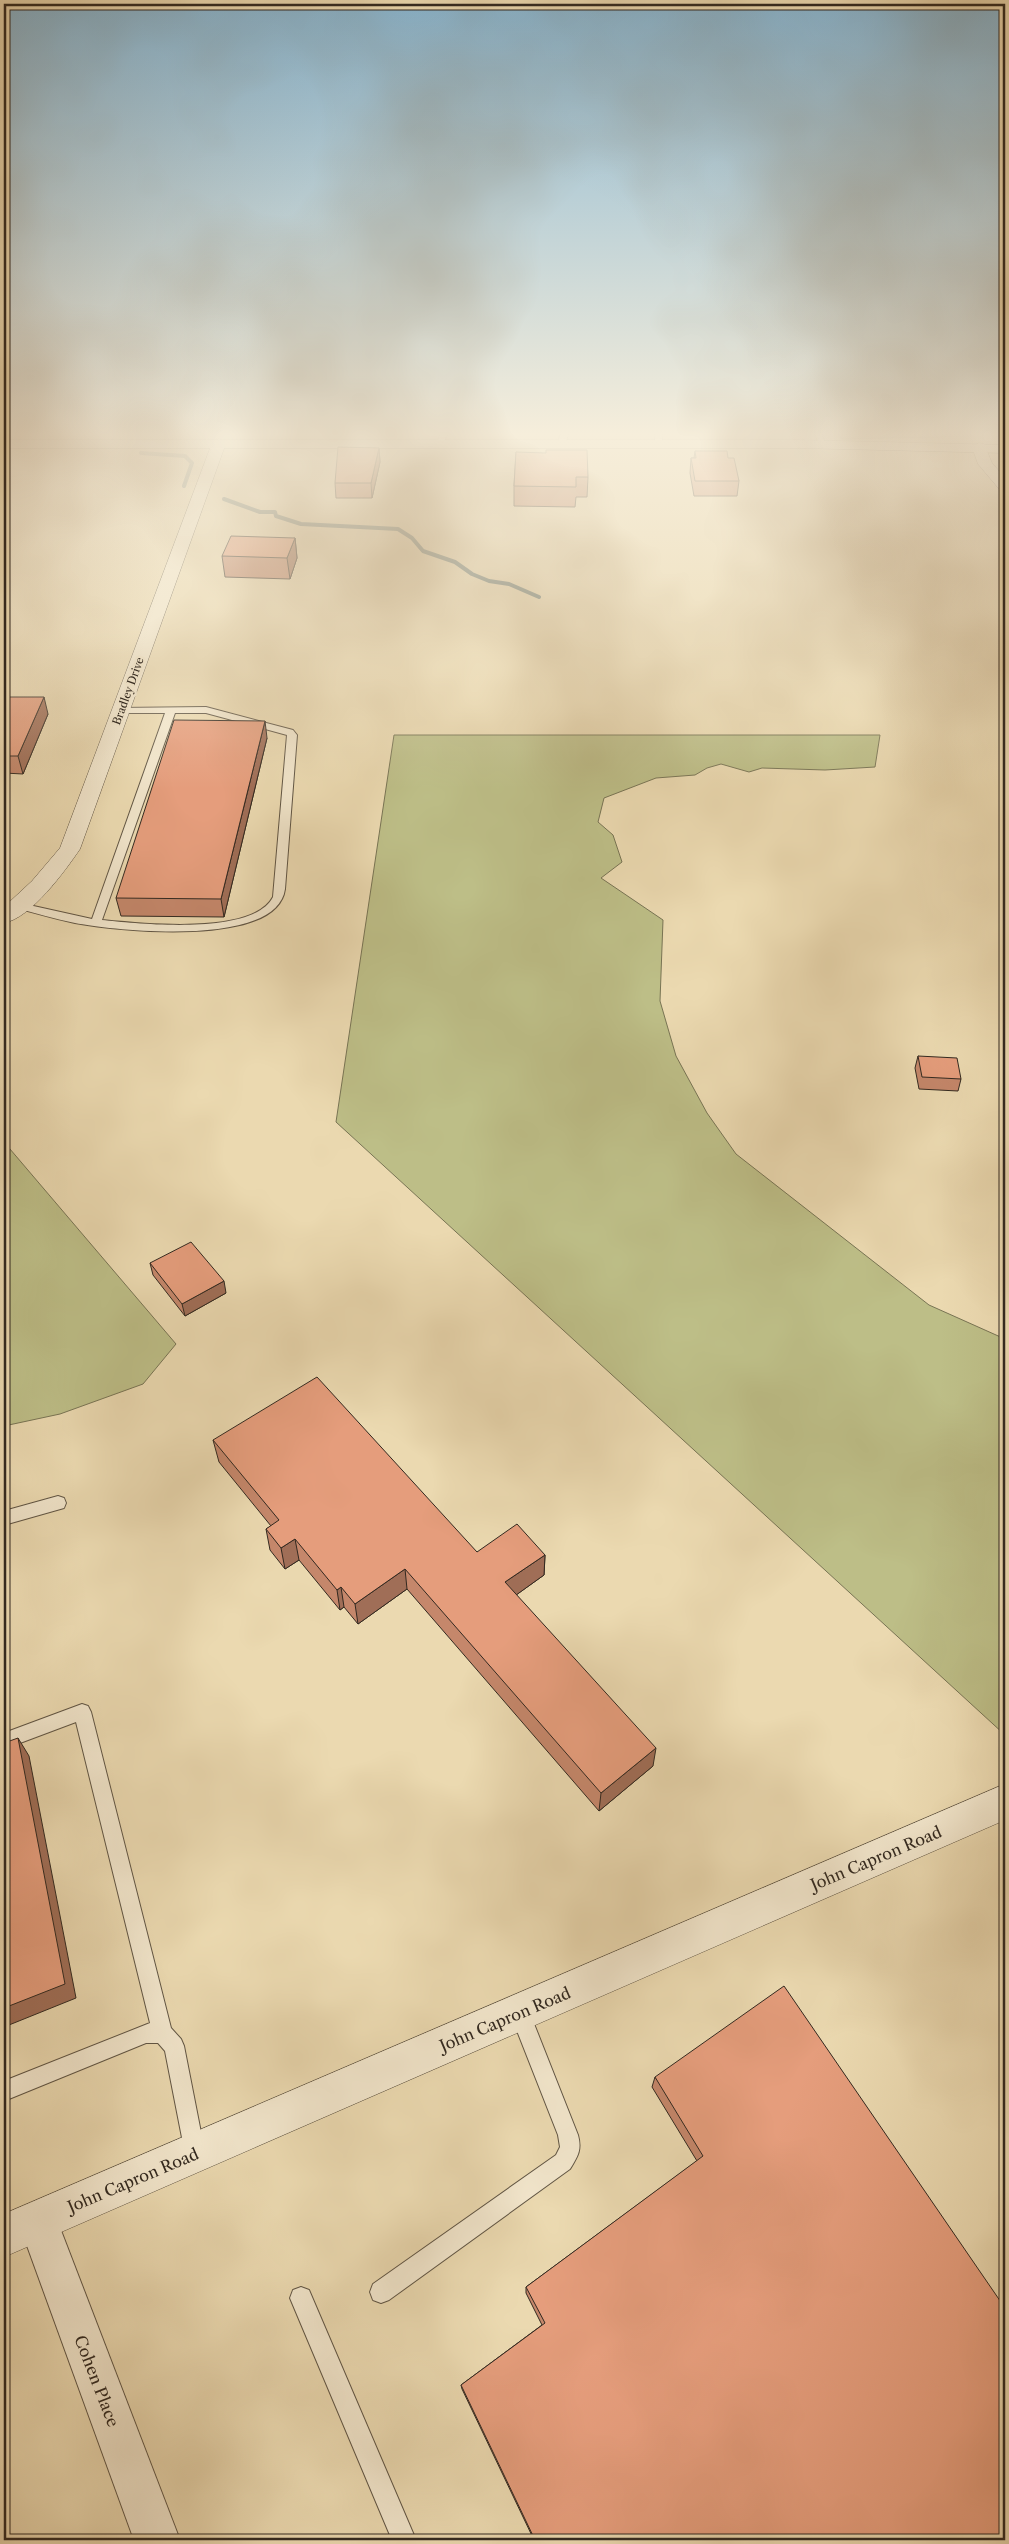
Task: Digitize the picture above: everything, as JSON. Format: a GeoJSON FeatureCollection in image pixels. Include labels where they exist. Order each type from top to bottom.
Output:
{"type":"FeatureCollection","features":[{"type":"Feature","properties":{"kind":"street","name":"Bradley Drive"},"geometry":{"type":"LineString","coordinates":[[4,917],[20,906],[52,873],[70,849],[179,551]]}},
{"type":"Feature","properties":{"kind":"street","name":"John Capron Road"},"geometry":{"type":"LineString","coordinates":[[21,2228],[1005,1802]]}},
{"type":"Feature","properties":{"kind":"street","name":"Cohen Place"},"geometry":{"type":"LineString","coordinates":[[21,2228],[157,2540]]}},
{"type":"Feature","properties":{"kind":"lane"},"geometry":{"type":"LineString","coordinates":[[20,906],[96,923],[158,927],[226,926],[253,919],[266,912],[277,900],[287,818],[292,735],[286,730],[218,712],[121,710]]}},
{"type":"Feature","properties":{"kind":"lane"},"geometry":{"type":"LineString","coordinates":[[96,923],[170,710]]}},
{"type":"Feature","properties":{"kind":"lane"},"geometry":{"type":"LineString","coordinates":[[4,1518],[58,1503]]}},
{"type":"Feature","properties":{"kind":"lane"},"geometry":{"type":"LineString","coordinates":[[4,1741],[82,1712],[168,2040],[195,2153]]}},
{"type":"Feature","properties":{"kind":"lane"},"geometry":{"type":"LineString","coordinates":[[381,2292],[562,2162],[571,2149],[568,2135],[520,2013]]}},
{"type":"Feature","properties":{"kind":"lane"},"geometry":{"type":"LineString","coordinates":[[4,2091],[146,2033],[168,2040]]}},
{"type":"Feature","properties":{"kind":"lane"},"geometry":{"type":"LineString","coordinates":[[301,2298],[404,2540]]}},
{"type":"Feature","properties":{"kind":"green space"},"geometry":{"type":"Polygon","coordinates":[[[394,735],[880,735],[875,767],[825,770],[762,768],[749,772],[721,764],[707,768],[695,775],[656,778],[604,798],[598,822],[613,835],[622,862],[601,878],[663,920],[660,1001],[676,1056],[707,1113],[736,1154],[929,1305],[1005,1339],[1005,1735],[336,1122],[394,735]]]}},
{"type":"Feature","properties":{"kind":"green space"},"geometry":{"type":"Polygon","coordinates":[[[4,1142],[176,1344],[143,1384],[60,1414],[4,1426],[4,1142]]]}},
{"type":"Feature","properties":{"kind":"building"},"geometry":{"type":"Polygon","coordinates":[[[224,551],[290,551],[287,558],[222,556],[224,551]]]}},
{"type":"Feature","properties":{"kind":"building"},"geometry":{"type":"Polygon","coordinates":[[[4,697],[44,697],[18,756],[4,756],[4,697]]]}},
{"type":"Feature","properties":{"kind":"building"},"geometry":{"type":"Polygon","coordinates":[[[174,720],[265,721],[221,899],[116,898],[174,720]]]}},
{"type":"Feature","properties":{"kind":"building"},"geometry":{"type":"Polygon","coordinates":[[[918,1056],[957,1058],[961,1079],[922,1077],[918,1056]]]}},
{"type":"Feature","properties":{"kind":"building"},"geometry":{"type":"Polygon","coordinates":[[[191,1242],[224,1281],[182,1304],[150,1263],[191,1242]]]}},
{"type":"Feature","properties":{"kind":"building"},"geometry":{"type":"Polygon","coordinates":[[[317,1377],[477,1552],[517,1524],[545,1555],[505,1582],[656,1748],[601,1793],[405,1569],[355,1604],[341,1587],[337,1590],[295,1539],[281,1548],[266,1529],[279,1520],[213,1440],[317,1377]]]}},
{"type":"Feature","properties":{"kind":"building"},"geometry":{"type":"Polygon","coordinates":[[[18,1738],[65,1984],[4,2008],[4,1743],[18,1738]]]}},
{"type":"Feature","properties":{"kind":"building"},"geometry":{"type":"Polygon","coordinates":[[[784,1986],[1005,2308],[1005,2540],[535,2540],[461,2385],[545,2323],[526,2287],[703,2156],[655,2077],[784,1986]]]}},
{"type":"Feature","properties":{"kind":"waterway"},"geometry":{"type":"LineString","coordinates":[[423,551],[455,562],[472,574],[489,581],[509,584],[539,597]]}}]}
